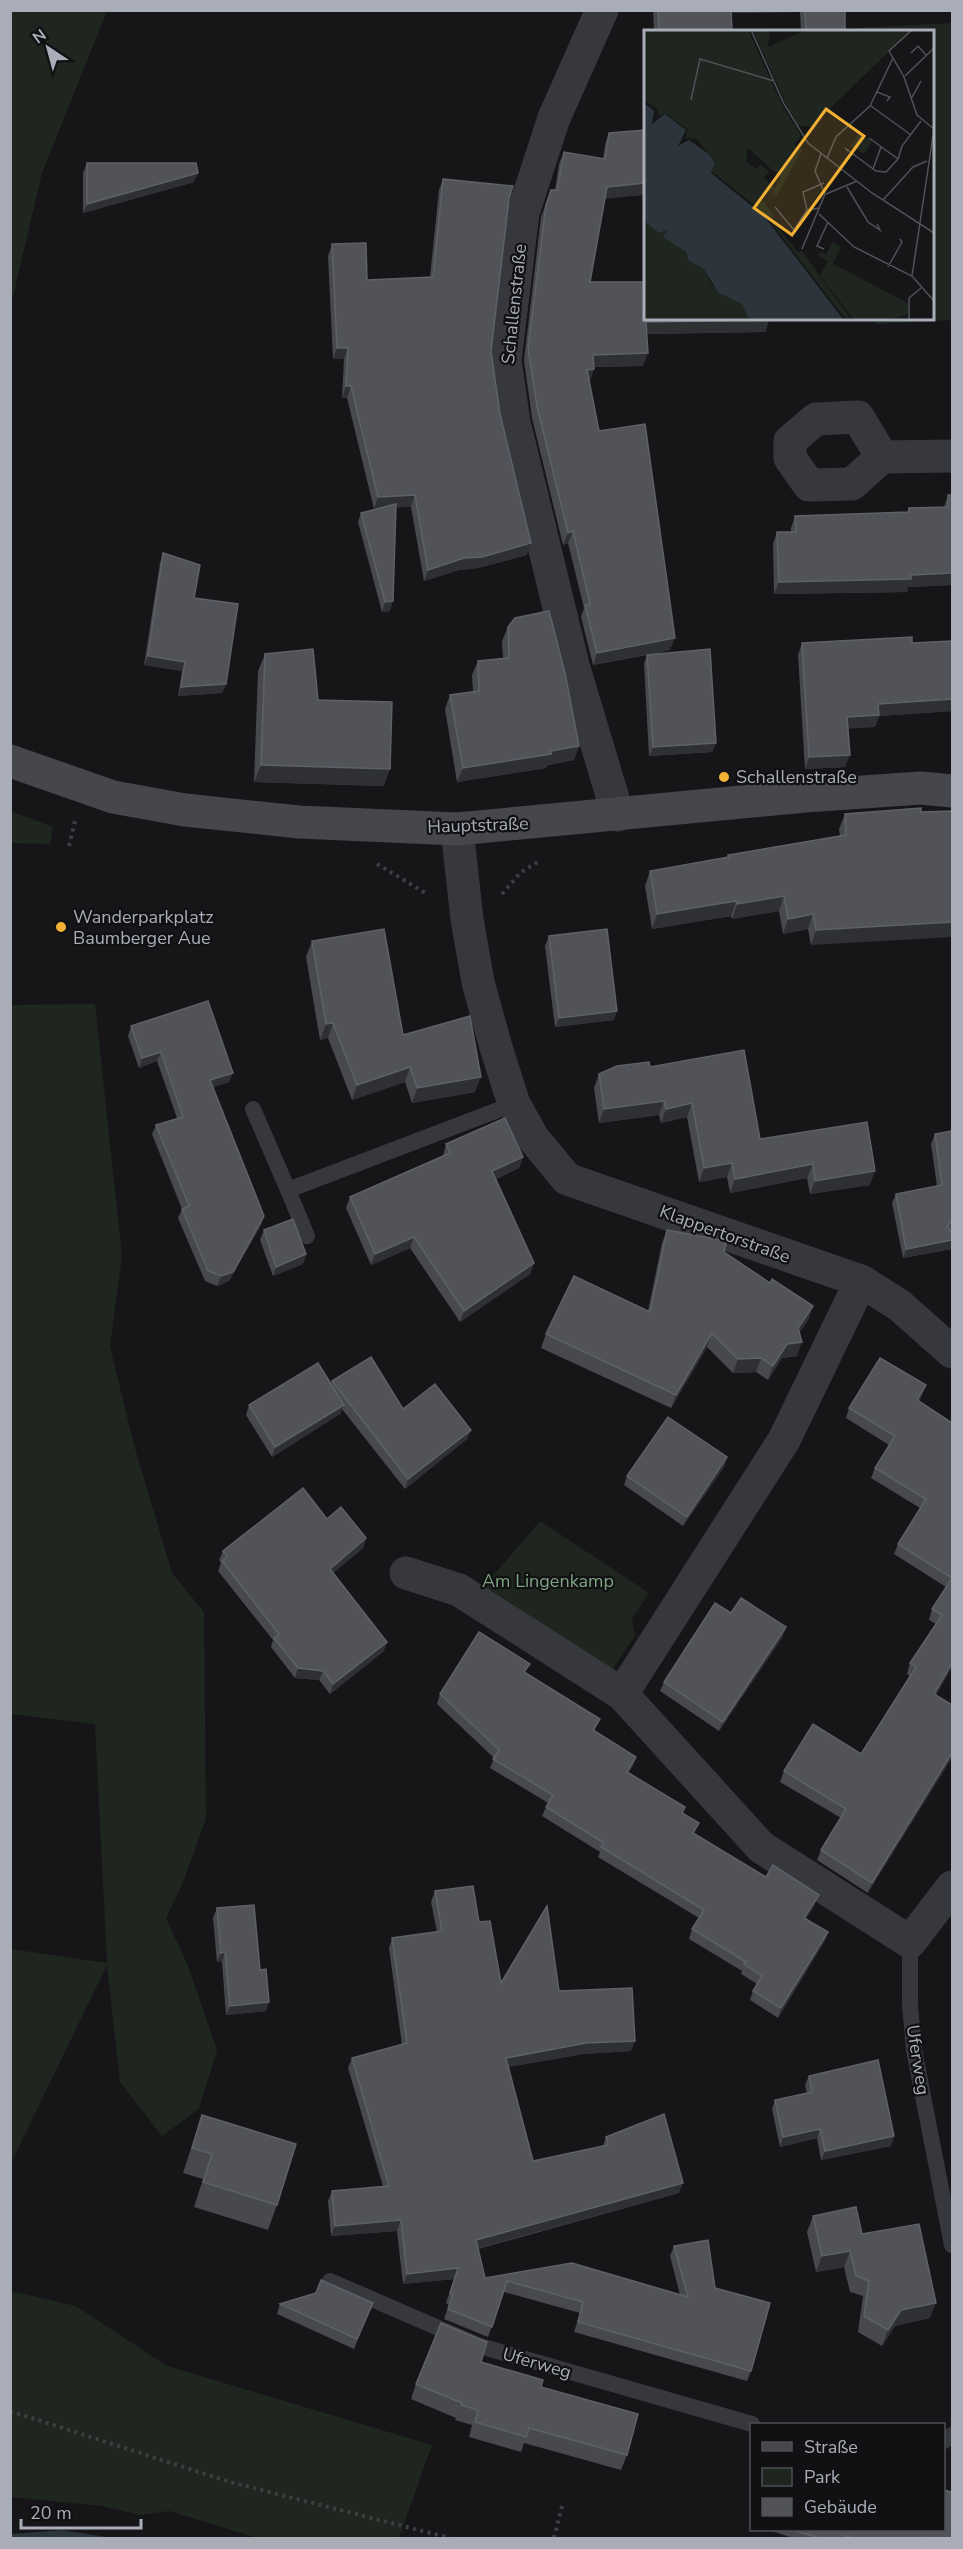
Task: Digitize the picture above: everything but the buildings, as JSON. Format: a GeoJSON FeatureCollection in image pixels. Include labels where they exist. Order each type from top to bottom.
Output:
{"type":"FeatureCollection","features":[{"type":"Feature","properties":{"kind":"street","name":"Schallenstraße"},"geometry":{"type":"LineString","coordinates":[[602,10],[554,118],[523,213],[505,360],[514,422],[573,665],[618,815]]}},
{"type":"Feature","properties":{"kind":"street"},"geometry":{"type":"LineString","coordinates":[[882,457],[952,456]]}},
{"type":"Feature","properties":{"kind":"street","name":"Hauptstraße"},"geometry":{"type":"LineString","coordinates":[[10,761],[113,797],[185,810],[299,822],[457,829],[799,796],[921,788],[952,791]]}},
{"type":"Feature","properties":{"kind":"street","name":"Klappertorstraße"},"geometry":{"type":"LineString","coordinates":[[457,829],[467,919],[478,982],[514,1104],[532,1137],[567,1179],[861,1281],[899,1305],[952,1352]]}},
{"type":"Feature","properties":{"kind":"street"},"geometry":{"type":"LineString","coordinates":[[622,1694],[784,1440],[861,1281]]}},
{"type":"Feature","properties":{"kind":"street"},"geometry":{"type":"LineString","coordinates":[[406,1573],[459,1590],[622,1694],[761,1847],[910,1942],[952,1887]]}},
{"type":"Feature","properties":{"kind":"lane"},"geometry":{"type":"LineString","coordinates":[[288,1190],[514,1104]]}},
{"type":"Feature","properties":{"kind":"lane"},"geometry":{"type":"LineString","coordinates":[[253,1110],[307,1236]]}},
{"type":"Feature","properties":{"kind":"lane","name":"Uferweg"},"geometry":{"type":"LineString","coordinates":[[910,1942],[910,2005],[914,2050],[952,2245]]}},
{"type":"Feature","properties":{"kind":"lane","name":"Uferweg"},"geometry":{"type":"LineString","coordinates":[[330,2281],[480,2346],[750,2423]]}},
{"type":"Feature","properties":{"kind":"path"},"geometry":{"type":"LineString","coordinates":[[69,846],[77,812]]}},
{"type":"Feature","properties":{"kind":"path"},"geometry":{"type":"LineString","coordinates":[[467,919],[493,906],[519,873],[546,857]]}},
{"type":"Feature","properties":{"kind":"path"},"geometry":{"type":"LineString","coordinates":[[10,2411],[230,2482],[450,2538]]}},
{"type":"Feature","properties":{"kind":"path"},"geometry":{"type":"LineString","coordinates":[[554,2538],[562,2506]]}},
{"type":"Feature","properties":{"kind":"green space"},"geometry":{"type":"Polygon","coordinates":[[[11,10],[107,11],[42,173],[11,305],[11,10]]]}},
{"type":"Feature","properties":{"kind":"green space"},"geometry":{"type":"Polygon","coordinates":[[[952,23],[952,320],[876,324],[875,320],[933,320],[933,30],[856,30],[855,28],[952,23]]]}},
{"type":"Feature","properties":{"kind":"green space"},"geometry":{"type":"Polygon","coordinates":[[[10,811],[53,827],[50,844],[11,843],[10,811]]]}},
{"type":"Feature","properties":{"kind":"green space"},"geometry":{"type":"Polygon","coordinates":[[[95,1004],[122,1256],[110,1346],[134,1445],[172,1573],[204,1612],[206,1819],[182,1885],[166,1918],[188,1966],[217,2050],[199,2109],[162,2136],[120,2082],[107,1965],[11,2163],[11,1949],[107,1963],[95,1724],[11,1714],[11,1005],[95,1004]]]}},
{"type":"Feature","properties":{"kind":"green space","name":"Am Lingenkamp"},"geometry":{"type":"Polygon","coordinates":[[[540,1521],[649,1593],[632,1619],[635,1636],[610,1673],[480,1591],[540,1521]]]}},
{"type":"Feature","properties":{"kind":"green space"},"geometry":{"type":"Polygon","coordinates":[[[11,2291],[76,2306],[167,2366],[432,2445],[399,2538],[258,2538],[169,2511],[140,2515],[102,2506],[11,2497],[11,2291]]]}},
{"type":"Feature","properties":{"kind":"shaded area"},"geometry":{"type":"Polygon","coordinates":[[[62,2530],[113,2538],[11,2538],[11,2534],[62,2530]]]}},
{"type":"Feature","properties":{"kind":"place","name":"Schallenstraße"},"geometry":{"type":"Point","coordinates":[724,777]}},
{"type":"Feature","properties":{"kind":"place","name":"Wanderparkplatz Baumberger Aue"},"geometry":{"type":"Point","coordinates":[61,927]}}]}
